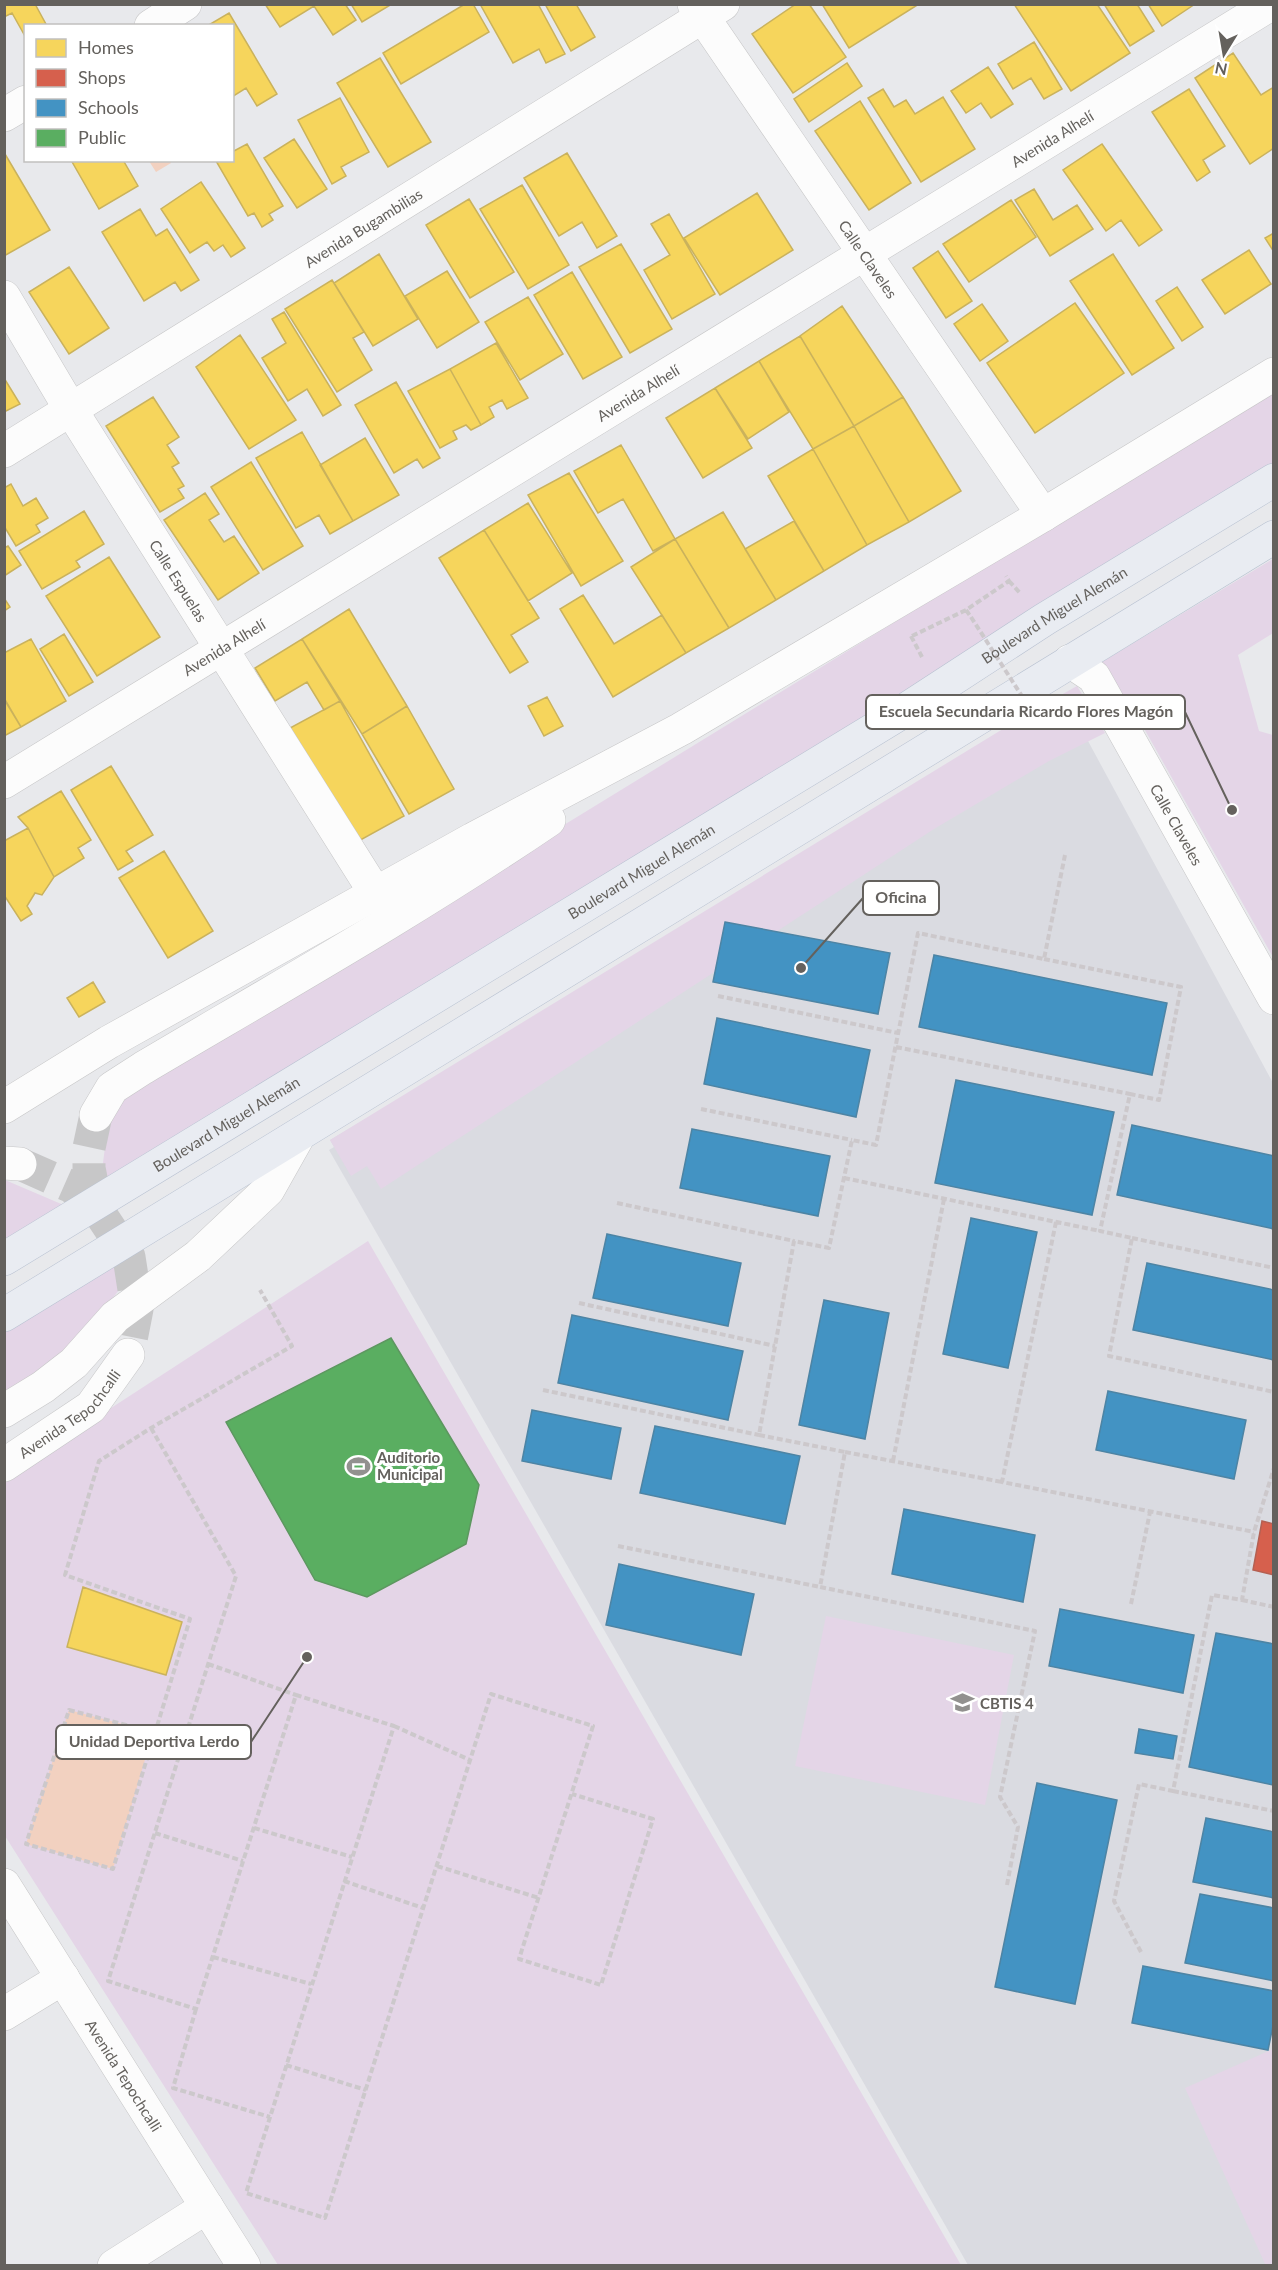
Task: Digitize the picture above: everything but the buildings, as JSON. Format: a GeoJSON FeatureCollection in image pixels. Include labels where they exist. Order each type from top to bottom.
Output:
{"type":"FeatureCollection","features":[{"type":"Feature","properties":{"kind":"main road","name":"Boulevard Miguel Alemán"},"geometry":{"type":"LineString","coordinates":[[4,1259],[889,720],[1045,620],[1274,480]]}},
{"type":"Feature","properties":{"kind":"main road"},"geometry":{"type":"LineString","coordinates":[[4,1315],[1274,537]]}},
{"type":"Feature","properties":{"kind":"street"},"geometry":{"type":"LineString","coordinates":[[154,24],[185,4]]}},
{"type":"Feature","properties":{"kind":"street","name":"Avenida Alhelí"},"geometry":{"type":"LineString","coordinates":[[4,782],[1270,4]]}},
{"type":"Feature","properties":{"kind":"street","name":"Calle Claveles"},"geometry":{"type":"LineString","coordinates":[[706,9],[864,254],[1043,515]]}},
{"type":"Feature","properties":{"kind":"street","name":"Avenida Bugambilias"},"geometry":{"type":"LineString","coordinates":[[4,451],[706,9]]}},
{"type":"Feature","properties":{"kind":"street"},"geometry":{"type":"LineString","coordinates":[[4,115],[24,103]]}},
{"type":"Feature","properties":{"kind":"street","name":"Calle Espuelas"},"geometry":{"type":"LineString","coordinates":[[4,297],[71,410],[375,894]]}},
{"type":"Feature","properties":{"kind":"street"},"geometry":{"type":"LineString","coordinates":[[4,1107],[109,1042],[375,894],[681,729],[1043,515],[1274,374]]}},
{"type":"Feature","properties":{"kind":"street","name":"Calle Claveles"},"geometry":{"type":"LineString","coordinates":[[1070,661],[1094,677],[1274,998]]}},
{"type":"Feature","properties":{"kind":"street"},"geometry":{"type":"LineString","coordinates":[[96,1115],[112,1088],[481,866],[681,729]]}},
{"type":"Feature","properties":{"kind":"street"},"geometry":{"type":"LineString","coordinates":[[4,1411],[43,1387],[74,1363],[115,1317],[198,1256],[268,1190],[299,1135]]}},
{"type":"Feature","properties":{"kind":"street","name":"Avenida Tepochcalli"},"geometry":{"type":"LineString","coordinates":[[4,1465],[91,1407],[128,1355]]}},
{"type":"Feature","properties":{"kind":"street","name":"Avenida Tepochcalli"},"geometry":{"type":"LineString","coordinates":[[4,1885],[244,2265]]}},
{"type":"Feature","properties":{"kind":"street"},"geometry":{"type":"LineString","coordinates":[[4,2014],[63,1978]]}},
{"type":"Feature","properties":{"kind":"street"},"geometry":{"type":"LineString","coordinates":[[114,2265],[207,2207]]}},
{"type":"Feature","properties":{"kind":"path"},"geometry":{"type":"LineString","coordinates":[[966,610],[1028,704]]}},
{"type":"Feature","properties":{"kind":"path"},"geometry":{"type":"LineString","coordinates":[[1044,959],[1065,855]]}},
{"type":"Feature","properties":{"kind":"path"},"geometry":{"type":"LineString","coordinates":[[701,1109],[876,1145],[918,933],[1181,987],[1159,1100],[896,1047]]}},
{"type":"Feature","properties":{"kind":"path"},"geometry":{"type":"LineString","coordinates":[[718,996],[898,1033]]}},
{"type":"Feature","properties":{"kind":"path"},"geometry":{"type":"LineString","coordinates":[[1100,1232],[1130,1094]]}},
{"type":"Feature","properties":{"kind":"path"},"geometry":{"type":"LineString","coordinates":[[617,1203],[829,1248],[852,1140]]}},
{"type":"Feature","properties":{"kind":"path"},"geometry":{"type":"LineString","coordinates":[[844,1178],[1274,1268]]}},
{"type":"Feature","properties":{"kind":"path"},"geometry":{"type":"LineString","coordinates":[[893,1461],[944,1199]]}},
{"type":"Feature","properties":{"kind":"path"},"geometry":{"type":"LineString","coordinates":[[1002,1482],[1056,1222]]}},
{"type":"Feature","properties":{"kind":"path"},"geometry":{"type":"LineString","coordinates":[[1132,1238],[1109,1356],[1274,1392]]}},
{"type":"Feature","properties":{"kind":"path"},"geometry":{"type":"LineString","coordinates":[[759,1435],[794,1241]]}},
{"type":"Feature","properties":{"kind":"path"},"geometry":{"type":"LineString","coordinates":[[153,1732],[69,1710],[26,1844],[113,1869],[153,1732],[190,1619],[65,1575],[99,1461],[292,1346],[260,1290]]}},
{"type":"Feature","properties":{"kind":"path"},"geometry":{"type":"LineString","coordinates":[[579,1304],[775,1346]]}},
{"type":"Feature","properties":{"kind":"path"},"geometry":{"type":"LineString","coordinates":[[543,1390],[759,1435],[1254,1532]]}},
{"type":"Feature","properties":{"kind":"path"},"geometry":{"type":"LineString","coordinates":[[151,1428],[236,1576],[108,1981],[196,2009]]}},
{"type":"Feature","properties":{"kind":"path"},"geometry":{"type":"LineString","coordinates":[[820,1587],[845,1452]]}},
{"type":"Feature","properties":{"kind":"path"},"geometry":{"type":"LineString","coordinates":[[1242,1600],[1254,1532],[1274,1468]]}},
{"type":"Feature","properties":{"kind":"path"},"geometry":{"type":"LineString","coordinates":[[1131,1604],[1150,1512]]}},
{"type":"Feature","properties":{"kind":"path"},"geometry":{"type":"LineString","coordinates":[[618,1546],[1035,1631],[1000,1797],[1018,1827],[1007,1885]]}},
{"type":"Feature","properties":{"kind":"path"},"geometry":{"type":"LineString","coordinates":[[1173,1791],[1212,1595],[1274,1607]]}},
{"type":"Feature","properties":{"kind":"path"},"geometry":{"type":"LineString","coordinates":[[208,1664],[394,1726],[470,1760]]}},
{"type":"Feature","properties":{"kind":"path"},"geometry":{"type":"LineString","coordinates":[[394,1726],[246,2193],[325,2218],[491,1694],[593,1726],[519,1959],[601,1984],[653,1819],[572,1794]]}},
{"type":"Feature","properties":{"kind":"path"},"geometry":{"type":"LineString","coordinates":[[270,2117],[173,2088],[296,1695]]}},
{"type":"Feature","properties":{"kind":"path"},"geometry":{"type":"LineString","coordinates":[[1141,1952],[1114,1901],[1139,1784],[1274,1811]]}},
{"type":"Feature","properties":{"kind":"path"},"geometry":{"type":"LineString","coordinates":[[254,1828],[352,1857]]}},
{"type":"Feature","properties":{"kind":"path"},"geometry":{"type":"LineString","coordinates":[[155,1833],[243,1861]]}},
{"type":"Feature","properties":{"kind":"path"},"geometry":{"type":"LineString","coordinates":[[436,1866],[539,1898]]}},
{"type":"Feature","properties":{"kind":"path"},"geometry":{"type":"LineString","coordinates":[[344,1881],[423,1908]]}},
{"type":"Feature","properties":{"kind":"path"},"geometry":{"type":"LineString","coordinates":[[213,1957],[311,1984]]}},
{"type":"Feature","properties":{"kind":"path"},"geometry":{"type":"LineString","coordinates":[[286,2065],[366,2090]]}},
{"type":"Feature","properties":{"kind":"shaded area"},"geometry":{"type":"Polygon","coordinates":[[[150,162],[170,162],[171,163],[156,172],[150,162]]]}},
{"type":"Feature","properties":{"kind":"shaded area"},"geometry":{"type":"Polygon","coordinates":[[[1273,386],[1273,469],[100,1186],[108,1124],[124,1095],[947,590],[1273,386]]]}},
{"type":"Feature","properties":{"kind":"shaded area"},"geometry":{"type":"Polygon","coordinates":[[[1273,559],[1273,633],[1238,655],[1259,731],[1273,735],[1273,957],[1137,716],[1131,720],[1097,665],[1273,559]]]}},
{"type":"Feature","properties":{"kind":"shaded area"},"geometry":{"type":"Polygon","coordinates":[[[1077,686],[1105,733],[1049,761],[934,829],[381,1189],[367,1166],[351,1176],[330,1140],[1029,713],[1077,686]]]}},
{"type":"Feature","properties":{"kind":"shaded area","name":"CBTIS 4"},"geometry":{"type":"Polygon","coordinates":[[[1068,704],[1273,1083],[1273,2265],[968,2265],[329,1150],[334,1147],[330,1140],[1068,704]]]}},
{"type":"Feature","properties":{"kind":"shaded area"},"geometry":{"type":"Polygon","coordinates":[[[5,1180],[73,1209],[5,1249],[5,1180]]]}},
{"type":"Feature","properties":{"kind":"shaded area"},"geometry":{"type":"Polygon","coordinates":[[[368,1241],[961,2265],[278,2265],[5,1836],[5,1477],[368,1241]]]}},
{"type":"Feature","properties":{"kind":"shaded area"},"geometry":{"type":"Polygon","coordinates":[[[117,1259],[131,1264],[128,1278],[65,1361],[5,1398],[5,1327],[117,1259]]]}},
{"type":"Feature","properties":{"kind":"shaded area"},"geometry":{"type":"Polygon","coordinates":[[[826,1616],[1014,1655],[985,1805],[795,1766],[826,1616]]]}},
{"type":"Feature","properties":{"kind":"shaded area"},"geometry":{"type":"Polygon","coordinates":[[[69,1710],[153,1732],[113,1869],[26,1844],[69,1710]]]}},
{"type":"Feature","properties":{"kind":"shaded area"},"geometry":{"type":"Polygon","coordinates":[[[1273,2049],[1274,2265],[1266,2266],[1185,2088],[1273,2049]]]}},
{"type":"Feature","properties":{"kind":"tunnel"},"geometry":{"type":"LineString","coordinates":[[96,1115],[89,1148],[89,1168],[97,1209]]}},
{"type":"Feature","properties":{"kind":"tunnel"},"geometry":{"type":"LineString","coordinates":[[20,1164],[72,1187],[97,1209],[129,1257],[137,1309],[128,1355]]}},
{"type":"Feature","properties":{"kind":"place","name":"Escuela Secundaria Ricardo Flores Magón"},"geometry":{"type":"Point","coordinates":[1232,810]}},
{"type":"Feature","properties":{"kind":"place","name":"Oficina"},"geometry":{"type":"Point","coordinates":[801,968]}},
{"type":"Feature","properties":{"kind":"place","name":"Auditorio Municipal"},"geometry":{"type":"Point","coordinates":[359,1466]}},
{"type":"Feature","properties":{"kind":"place","name":"Unidad Deportiva Lerdo"},"geometry":{"type":"Point","coordinates":[307,1657]}},
{"type":"Feature","properties":{"kind":"place","name":"CBTIS 4"},"geometry":{"type":"Point","coordinates":[962,1703]}}]}
